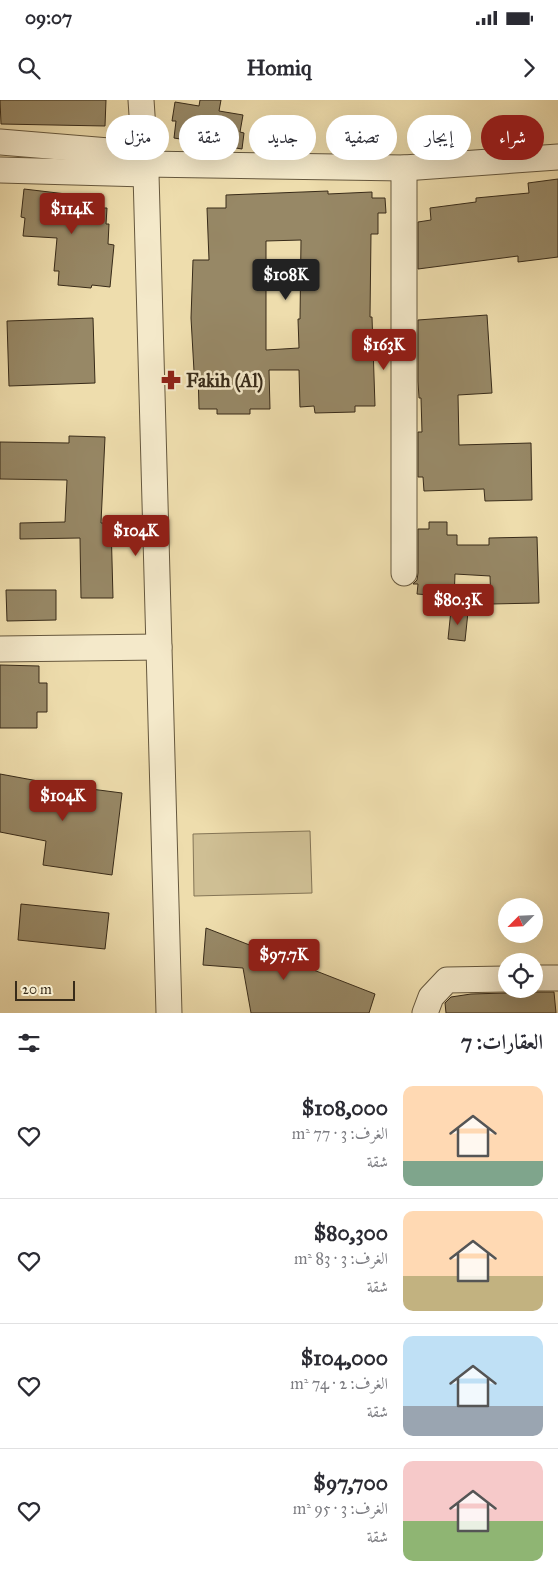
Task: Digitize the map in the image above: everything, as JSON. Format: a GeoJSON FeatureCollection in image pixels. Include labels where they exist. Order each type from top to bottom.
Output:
{"type":"FeatureCollection","features":[{"type":"Feature","properties":{"kind":"street"},"geometry":{"type":"LineString","coordinates":[[141,100],[145,164],[169,1013]]}},
{"type":"Feature","properties":{"kind":"street"},"geometry":{"type":"LineString","coordinates":[[0,142],[145,164]]}},
{"type":"Feature","properties":{"kind":"street"},"geometry":{"type":"LineString","coordinates":[[0,170],[145,164],[404,168],[558,156]]}},
{"type":"Feature","properties":{"kind":"street"},"geometry":{"type":"LineString","coordinates":[[404,168],[404,573]]}},
{"type":"Feature","properties":{"kind":"street"},"geometry":{"type":"LineString","coordinates":[[0,649],[159,646]]}},
{"type":"Feature","properties":{"kind":"street"},"geometry":{"type":"LineString","coordinates":[[543,978],[558,978]]}},
{"type":"Feature","properties":{"kind":"street"},"geometry":{"type":"LineString","coordinates":[[425,1013],[431,997],[447,980],[498,979]]}},
{"type":"Feature","properties":{"kind":"shaded area"},"geometry":{"type":"Polygon","coordinates":[[[310,831],[312,893],[194,896],[193,834],[310,831]]]}},
{"type":"Feature","properties":{"kind":"building"},"geometry":{"type":"Polygon","coordinates":[[[0,100],[106,100],[105,126],[1,124],[0,100]]]}},
{"type":"Feature","properties":{"kind":"building"},"geometry":{"type":"Polygon","coordinates":[[[200,100],[221,100],[219,111],[243,115],[240,132],[244,133],[242,149],[239,149],[239,115],[179,115],[179,139],[174,138],[176,121],[172,121],[175,102],[199,106],[200,100]]]}},
{"type":"Feature","properties":{"kind":"building"},"geometry":{"type":"Polygon","coordinates":[[[558,179],[558,257],[518,262],[518,256],[418,269],[418,222],[431,220],[430,208],[476,202],[476,198],[529,193],[528,183],[558,179]]]}},
{"type":"Feature","properties":{"kind":"building"},"geometry":{"type":"Polygon","coordinates":[[[24,189],[100,198],[99,208],[107,208],[106,224],[109,224],[108,244],[114,245],[110,287],[92,285],[91,288],[58,285],[59,271],[54,271],[57,238],[23,236],[25,218],[21,217],[24,189]]]}},
{"type":"Feature","properties":{"kind":"building"},"geometry":{"type":"Polygon","coordinates":[[[328,191],[328,194],[372,192],[372,198],[385,198],[386,213],[378,213],[378,234],[371,234],[370,317],[372,317],[375,406],[355,406],[355,412],[315,413],[314,406],[300,407],[299,370],[269,370],[270,409],[250,409],[250,414],[217,414],[217,409],[199,409],[198,371],[194,371],[191,318],[193,260],[209,260],[207,208],[226,208],[226,195],[328,191]],[[301,240],[266,241],[266,350],[299,348],[298,319],[300,319],[301,240]]]}},
{"type":"Feature","properties":{"kind":"building"},"geometry":{"type":"Polygon","coordinates":[[[487,315],[492,393],[458,395],[459,445],[531,443],[532,500],[485,501],[484,489],[424,491],[423,477],[418,477],[418,432],[422,432],[421,398],[419,398],[418,381],[418,320],[487,315]]]}},
{"type":"Feature","properties":{"kind":"building"},"geometry":{"type":"Polygon","coordinates":[[[93,318],[95,383],[9,386],[7,321],[93,318]]]}},
{"type":"Feature","properties":{"kind":"building"},"geometry":{"type":"Polygon","coordinates":[[[69,436],[105,437],[101,523],[111,523],[113,598],[81,598],[80,538],[20,539],[20,523],[65,522],[67,480],[0,479],[0,442],[69,443],[69,436]]]}},
{"type":"Feature","properties":{"kind":"building"},"geometry":{"type":"Polygon","coordinates":[[[429,522],[447,522],[447,535],[457,535],[457,545],[489,545],[489,538],[537,537],[539,603],[491,604],[490,576],[455,574],[454,600],[431,599],[430,595],[417,594],[418,584],[413,584],[417,580],[418,573],[418,529],[429,529],[429,522]]]}},
{"type":"Feature","properties":{"kind":"building"},"geometry":{"type":"Polygon","coordinates":[[[6,590],[56,590],[56,620],[7,621],[6,590]]]}},
{"type":"Feature","properties":{"kind":"building"},"geometry":{"type":"Polygon","coordinates":[[[451,610],[468,612],[465,641],[448,639],[451,610]]]}},
{"type":"Feature","properties":{"kind":"building"},"geometry":{"type":"Polygon","coordinates":[[[0,665],[39,666],[39,683],[47,683],[47,712],[37,712],[37,728],[0,728],[0,665]]]}},
{"type":"Feature","properties":{"kind":"building"},"geometry":{"type":"Polygon","coordinates":[[[0,774],[60,785],[122,793],[112,875],[43,865],[46,841],[0,832],[0,774]]]}},
{"type":"Feature","properties":{"kind":"building"},"geometry":{"type":"Polygon","coordinates":[[[21,904],[109,913],[105,949],[18,940],[21,904]]]}},
{"type":"Feature","properties":{"kind":"building"},"geometry":{"type":"Polygon","coordinates":[[[206,928],[375,994],[369,1013],[251,1013],[243,968],[203,965],[206,928]]]}},
{"type":"Feature","properties":{"kind":"building"},"geometry":{"type":"Polygon","coordinates":[[[543,992],[554,992],[556,1013],[446,1013],[445,1003],[451,997],[498,993],[498,998],[543,998],[543,992]]]}},
{"type":"Feature","properties":{"kind":"place","name":"Fakih (Al)"},"geometry":{"type":"Point","coordinates":[171,380]}}]}
